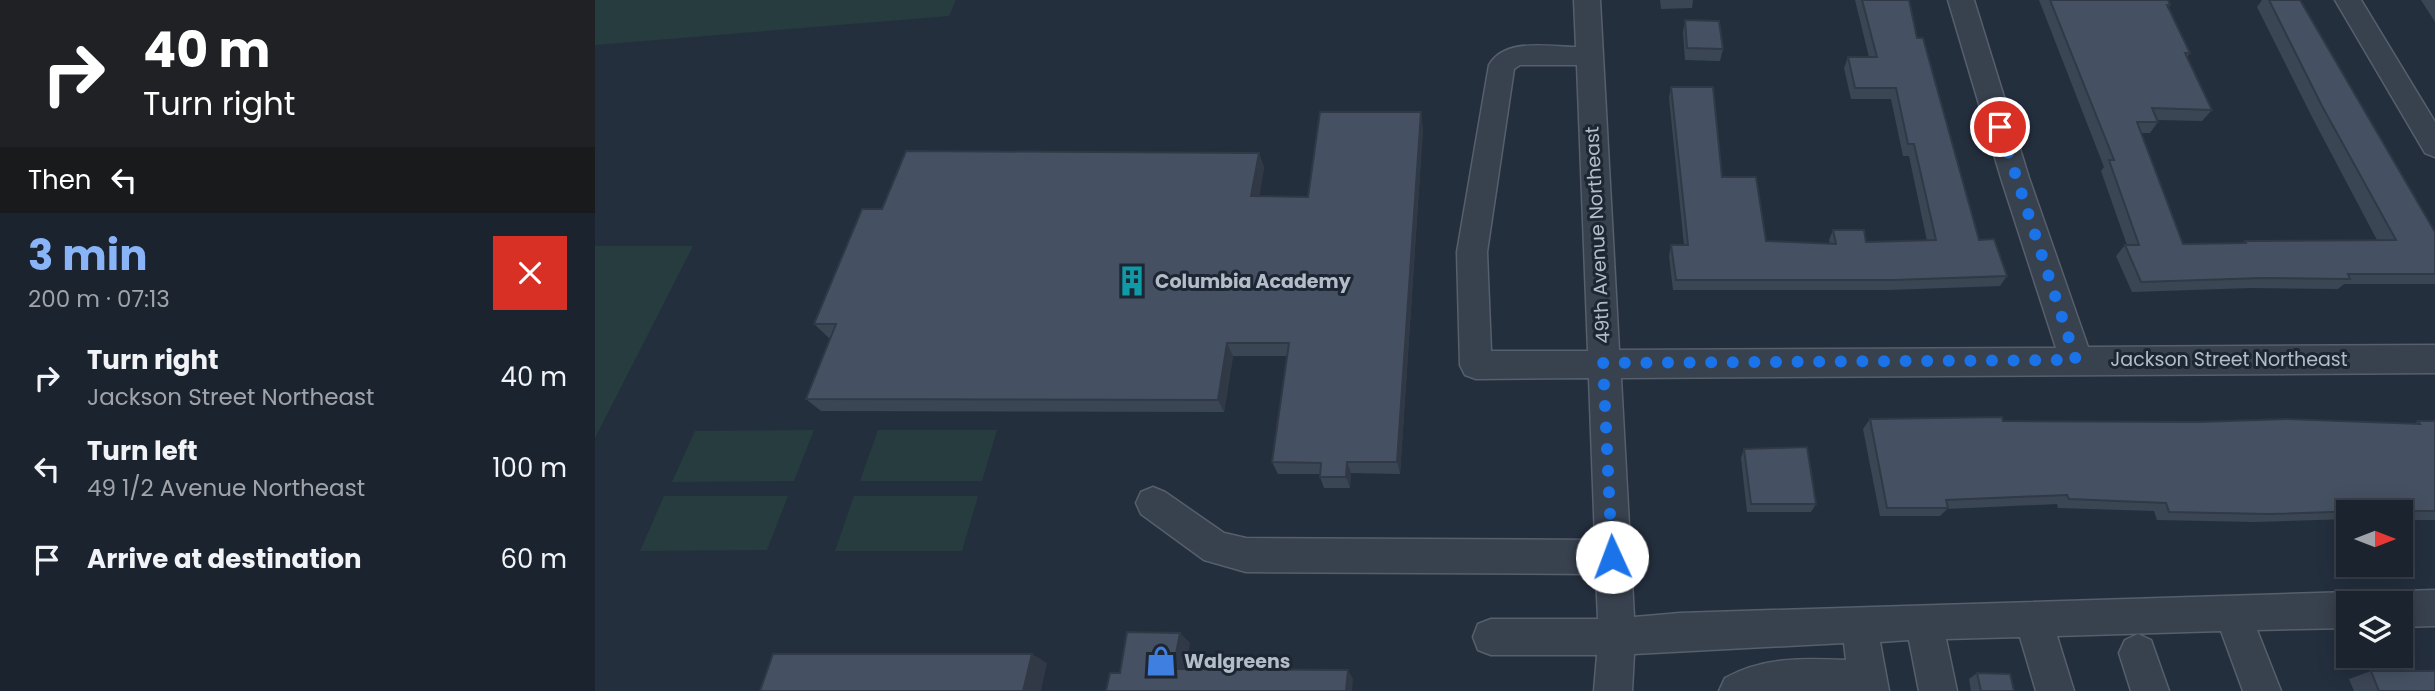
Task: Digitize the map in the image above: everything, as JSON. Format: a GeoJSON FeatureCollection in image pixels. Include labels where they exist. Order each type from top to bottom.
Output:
{"type":"FeatureCollection","features":[{"type":"Feature","properties":{"kind":"street","name":"49th Avenue Northeast"},"geometry":{"type":"LineString","coordinates":[[1587,0],[1617,637],[1613,691]]}},
{"type":"Feature","properties":{"kind":"street"},"geometry":{"type":"LineString","coordinates":[[1961,0],[2015,178],[2076,360]]}},
{"type":"Feature","properties":{"kind":"street"},"geometry":{"type":"LineString","coordinates":[[2348,0],[2435,146]]}},
{"type":"Feature","properties":{"kind":"street","name":"Jackson Street Northeast"},"geometry":{"type":"LineString","coordinates":[[1588,56],[1515,56],[1502,65],[1472,253],[1476,365],[2435,359]]}},
{"type":"Feature","properties":{"kind":"street"},"geometry":{"type":"LineString","coordinates":[[1153,503],[1216,548],[1246,555],[1612,557]]}},
{"type":"Feature","properties":{"kind":"street"},"geometry":{"type":"LineString","coordinates":[[2413,609],[2435,608]]}},
{"type":"Feature","properties":{"kind":"street"},"geometry":{"type":"LineString","coordinates":[[1491,637],[1617,637],[1680,631],[2336,610]]}},
{"type":"Feature","properties":{"kind":"street"},"geometry":{"type":"LineString","coordinates":[[2232,612],[2262,691]]}},
{"type":"Feature","properties":{"kind":"street"},"geometry":{"type":"LineString","coordinates":[[2033,618],[2055,691]]}},
{"type":"Feature","properties":{"kind":"street"},"geometry":{"type":"LineString","coordinates":[[1924,622],[1938,691]]}},
{"type":"Feature","properties":{"kind":"street"},"geometry":{"type":"LineString","coordinates":[[1738,691],[1747,684],[1769,679],[1869,686],[1859,625]]}},
{"type":"Feature","properties":{"kind":"street","name":"49th Avenue Northeast"},"geometry":{"type":"LineString","coordinates":[[1617,637],[1630,691]]}},
{"type":"Feature","properties":{"kind":"street"},"geometry":{"type":"LineString","coordinates":[[2138,653],[2150,691]]}},
{"type":"Feature","properties":{"kind":"green space"},"geometry":{"type":"Polygon","coordinates":[[[595,0],[956,0],[949,16],[595,45],[595,0]]]}},
{"type":"Feature","properties":{"kind":"green space"},"geometry":{"type":"Polygon","coordinates":[[[595,246],[693,246],[595,438],[595,246]]]}},
{"type":"Feature","properties":{"kind":"green space"},"geometry":{"type":"Polygon","coordinates":[[[814,430],[794,481],[672,482],[695,431],[814,430]]]}},
{"type":"Feature","properties":{"kind":"green space"},"geometry":{"type":"Polygon","coordinates":[[[878,430],[997,430],[982,481],[860,481],[878,430]]]}},
{"type":"Feature","properties":{"kind":"green space"},"geometry":{"type":"Polygon","coordinates":[[[664,496],[788,496],[767,550],[640,551],[664,496]]]}},
{"type":"Feature","properties":{"kind":"green space"},"geometry":{"type":"Polygon","coordinates":[[[854,496],[978,496],[962,551],[835,551],[854,496]]]}},
{"type":"Feature","properties":{"kind":"building"},"geometry":{"type":"Polygon","coordinates":[[[1862,0],[1909,0],[1917,38],[1923,38],[1979,240],[1994,239],[2007,276],[1894,280],[1676,280],[1671,245],[1688,245],[1671,87],[1713,87],[1722,177],[1756,177],[1766,241],[1836,244],[1833,230],[1864,230],[1866,242],[1936,240],[1914,144],[1908,144],[1896,88],[1855,88],[1848,57],[1877,57],[1862,0]]]}},
{"type":"Feature","properties":{"kind":"building"},"geometry":{"type":"Polygon","coordinates":[[[2050,0],[2168,0],[2170,5],[2167,5],[2190,53],[2185,53],[2212,110],[2152,108],[2158,122],[2137,122],[2183,244],[2396,240],[2322,106],[2269,0],[2300,0],[2435,232],[2435,274],[2348,274],[2350,279],[2262,278],[2141,282],[2125,245],[2139,245],[2109,160],[2114,160],[2050,0]]]}},
{"type":"Feature","properties":{"kind":"building"},"geometry":{"type":"Polygon","coordinates":[[[1685,20],[1719,21],[1723,49],[1687,48],[1685,20]]]}},
{"type":"Feature","properties":{"kind":"building","name":"Columbia Academy"},"geometry":{"type":"Polygon","coordinates":[[[1320,112],[1421,112],[1397,462],[1347,462],[1346,477],[1320,477],[1321,463],[1272,462],[1289,343],[1227,343],[1218,400],[806,399],[836,324],[814,324],[862,209],[882,209],[906,151],[1259,153],[1251,196],[1308,197],[1320,112]]]}},
{"type":"Feature","properties":{"kind":"building"},"geometry":{"type":"Polygon","coordinates":[[[2002,417],[2003,421],[2198,422],[2287,419],[2420,424],[2418,421],[2435,421],[2435,511],[2413,511],[2413,500],[2336,500],[2336,512],[2169,512],[2166,503],[2069,499],[2067,495],[1946,500],[1948,508],[1887,508],[1870,419],[2002,417]]]}},
{"type":"Feature","properties":{"kind":"building"},"geometry":{"type":"Polygon","coordinates":[[[1807,447],[1816,504],[1751,504],[1744,449],[1807,447]]]}},
{"type":"Feature","properties":{"kind":"building"},"geometry":{"type":"Polygon","coordinates":[[[1127,632],[1180,633],[1173,669],[1348,670],[1346,691],[1106,691],[1110,673],[1120,673],[1127,632]]]}},
{"type":"Feature","properties":{"kind":"building"},"geometry":{"type":"Polygon","coordinates":[[[773,654],[1032,654],[1023,691],[760,691],[773,654]]]}},
{"type":"Feature","properties":{"kind":"building"},"geometry":{"type":"Polygon","coordinates":[[[2371,671],[2435,671],[2435,691],[2379,691],[2371,671]]]}},
{"type":"Feature","properties":{"kind":"building"},"geometry":{"type":"Polygon","coordinates":[[[1977,673],[2010,674],[2014,691],[1981,691],[1977,673]]]}},
{"type":"Feature","properties":{"kind":"place","name":"Columbia Academy"},"geometry":{"type":"Point","coordinates":[1132,281]}},
{"type":"Feature","properties":{"kind":"place","name":"Walgreens"},"geometry":{"type":"Point","coordinates":[1161,661]}},
{"type":"Feature","properties":{"kind":"route"},"geometry":{"type":"LineString","coordinates":[[1612,557],[1603,363],[2076,360],[2000,127]]}}]}
